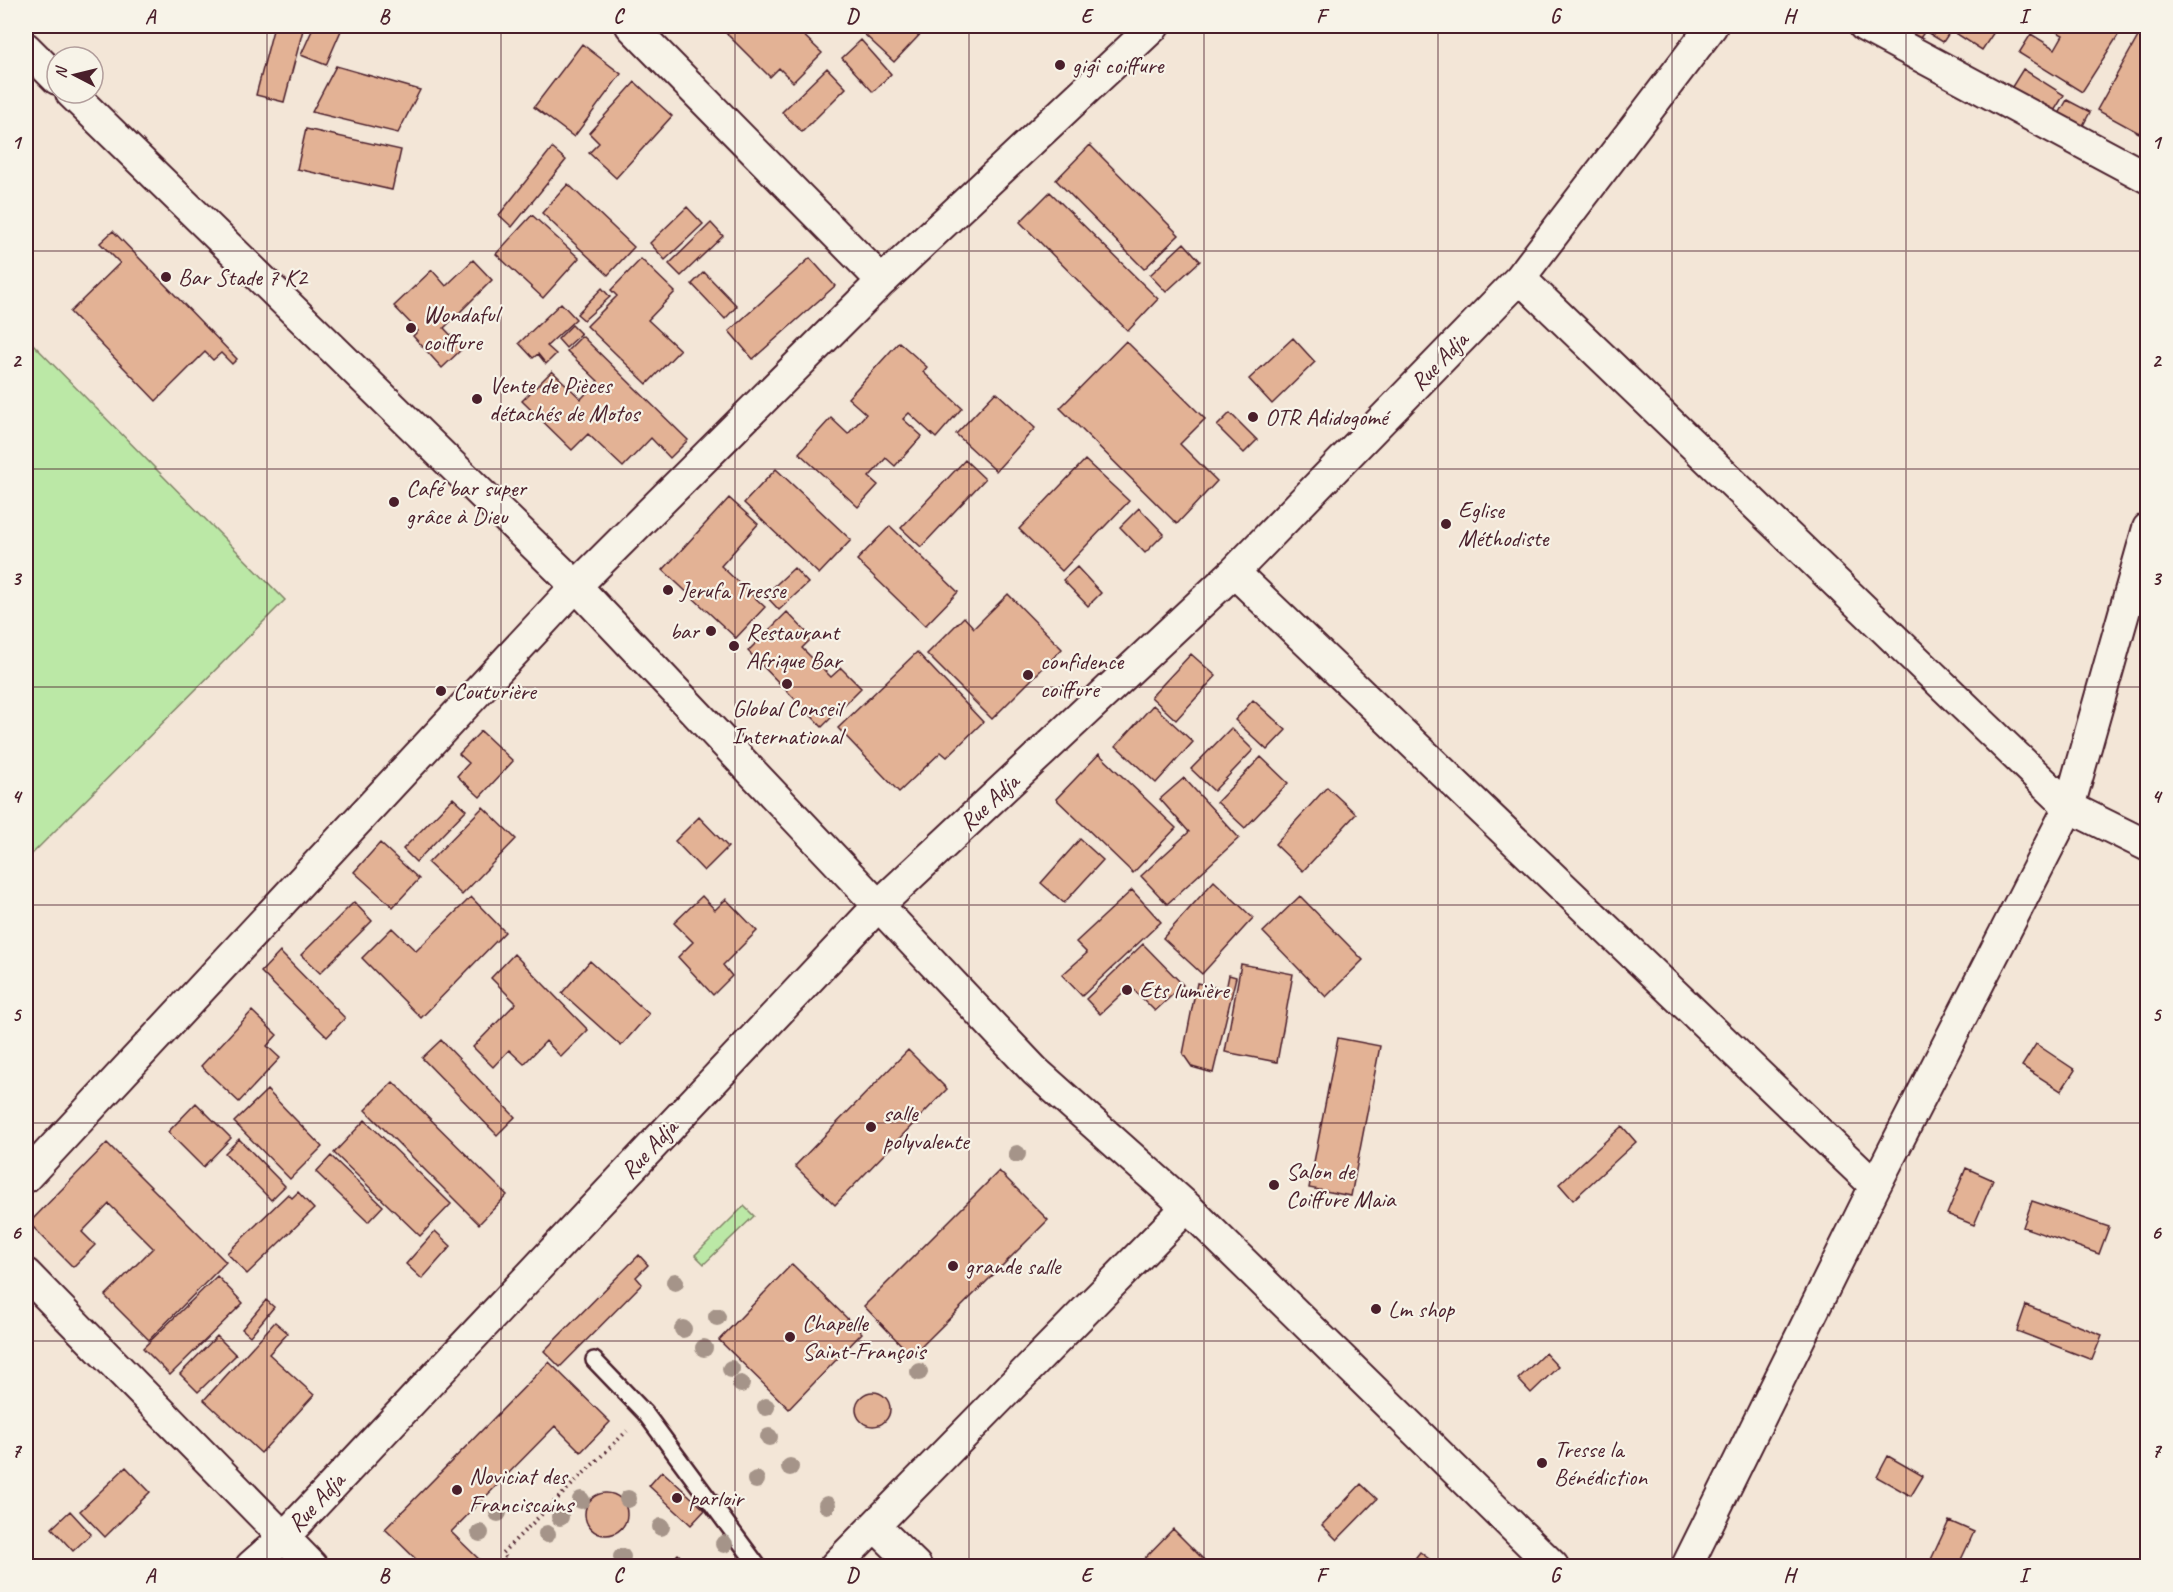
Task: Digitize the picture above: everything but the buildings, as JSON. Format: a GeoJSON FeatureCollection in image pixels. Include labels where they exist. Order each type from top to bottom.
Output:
{"type":"FeatureCollection","features":[{"type":"Feature","properties":{"kind":"street"},"geometry":{"type":"LineString","coordinates":[[631,26],[882,282]]}},
{"type":"Feature","properties":{"kind":"street"},"geometry":{"type":"LineString","coordinates":[[26,1177],[576,586],[882,282],[1154,26]]}},
{"type":"Feature","properties":{"kind":"street"},"geometry":{"type":"LineString","coordinates":[[1864,26],[2148,178]]}},
{"type":"Feature","properties":{"kind":"street","name":"Rue Adja"},"geometry":{"type":"LineString","coordinates":[[251,1566],[284,1537],[879,905],[1234,572],[1521,278],[1700,30]]}},
{"type":"Feature","properties":{"kind":"street"},"geometry":{"type":"LineString","coordinates":[[26,48],[45,67]]}},
{"type":"Feature","properties":{"kind":"street"},"geometry":{"type":"LineString","coordinates":[[83,105],[576,586],[1035,1071],[1186,1207],[1553,1566]]}},
{"type":"Feature","properties":{"kind":"street"},"geometry":{"type":"LineString","coordinates":[[1521,278],[2069,807],[2148,846]]}},
{"type":"Feature","properties":{"kind":"street"},"geometry":{"type":"LineString","coordinates":[[1687,1566],[1875,1186],[2069,807],[2148,528]]}},
{"type":"Feature","properties":{"kind":"street"},"geometry":{"type":"LineString","coordinates":[[1234,572],[1875,1186]]}},
{"type":"Feature","properties":{"kind":"street"},"geometry":{"type":"LineString","coordinates":[[835,1566],[1186,1207]]}},
{"type":"Feature","properties":{"kind":"street"},"geometry":{"type":"LineString","coordinates":[[26,1274],[312,1566]]}},
{"type":"Feature","properties":{"kind":"street"},"geometry":{"type":"LineString","coordinates":[[875,1526],[915,1566]]}},
{"type":"Feature","properties":{"kind":"lane"},"geometry":{"type":"LineString","coordinates":[[594,1360],[645,1413],[758,1566]]}},
{"type":"Feature","properties":{"kind":"path"},"geometry":{"type":"LineString","coordinates":[[514,1566],[502,1553],[645,1413]]}},
{"type":"Feature","properties":{"kind":"green space"},"geometry":{"type":"Polygon","coordinates":[[[26,337],[285,600],[26,860],[26,337]]]}},
{"type":"Feature","properties":{"kind":"green space"},"geometry":{"type":"Polygon","coordinates":[[[744,1206],[754,1216],[704,1264],[695,1255],[744,1206]]]}},
{"type":"Feature","properties":{"kind":"place","name":"gigi coiffure"},"geometry":{"type":"Point","coordinates":[1060,65]}},
{"type":"Feature","properties":{"kind":"place","name":"Bar Stade 7 K2"},"geometry":{"type":"Point","coordinates":[166,277]}},
{"type":"Feature","properties":{"kind":"place","name":"Wondaful coiffure"},"geometry":{"type":"Point","coordinates":[411,328]}},
{"type":"Feature","properties":{"kind":"place","name":"Vente de Pièces détachés de Motos"},"geometry":{"type":"Point","coordinates":[477,399]}},
{"type":"Feature","properties":{"kind":"place","name":"OTR Adidogomé"},"geometry":{"type":"Point","coordinates":[1253,417]}},
{"type":"Feature","properties":{"kind":"place","name":"Café bar super grâce à Dieu"},"geometry":{"type":"Point","coordinates":[394,502]}},
{"type":"Feature","properties":{"kind":"place","name":"Eglise Méthodiste"},"geometry":{"type":"Point","coordinates":[1446,524]}},
{"type":"Feature","properties":{"kind":"place","name":"Jerufa Tresse"},"geometry":{"type":"Point","coordinates":[668,590]}},
{"type":"Feature","properties":{"kind":"place","name":"bar"},"geometry":{"type":"Point","coordinates":[711,631]}},
{"type":"Feature","properties":{"kind":"place","name":"Restaurant Afrique Bar"},"geometry":{"type":"Point","coordinates":[734,646]}},
{"type":"Feature","properties":{"kind":"place","name":"confidence coiffure"},"geometry":{"type":"Point","coordinates":[1028,675]}},
{"type":"Feature","properties":{"kind":"place","name":"Global Conseil International"},"geometry":{"type":"Point","coordinates":[787,684]}},
{"type":"Feature","properties":{"kind":"place","name":"Couturière"},"geometry":{"type":"Point","coordinates":[441,691]}},
{"type":"Feature","properties":{"kind":"place","name":"Ets lumière"},"geometry":{"type":"Point","coordinates":[1127,990]}},
{"type":"Feature","properties":{"kind":"place","name":"salle polyvalente"},"geometry":{"type":"Point","coordinates":[871,1127]}},
{"type":"Feature","properties":{"kind":"place","name":"Salon de Coiffure Maia"},"geometry":{"type":"Point","coordinates":[1274,1185]}},
{"type":"Feature","properties":{"kind":"place","name":"grande salle"},"geometry":{"type":"Point","coordinates":[953,1266]}},
{"type":"Feature","properties":{"kind":"place","name":"Lm shop"},"geometry":{"type":"Point","coordinates":[1376,1309]}},
{"type":"Feature","properties":{"kind":"place","name":"Chapelle Saint-François"},"geometry":{"type":"Point","coordinates":[790,1337]}},
{"type":"Feature","properties":{"kind":"place","name":"Tresse la Bénédiction"},"geometry":{"type":"Point","coordinates":[1542,1463]}},
{"type":"Feature","properties":{"kind":"place","name":"Noviciat des Franciscains"},"geometry":{"type":"Point","coordinates":[457,1490]}},
{"type":"Feature","properties":{"kind":"place","name":"parloir"},"geometry":{"type":"Point","coordinates":[677,1498]}}]}
